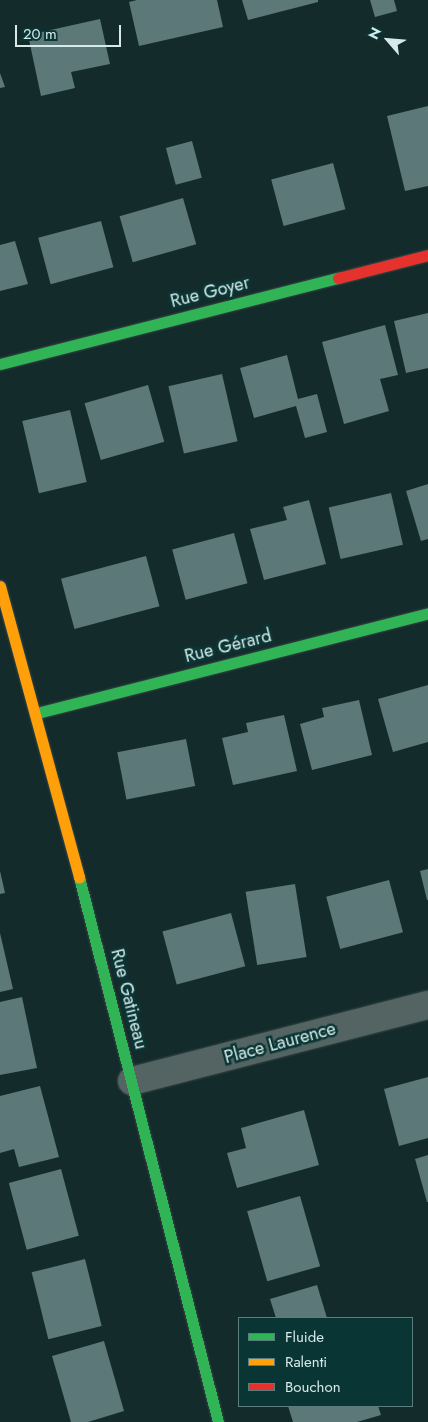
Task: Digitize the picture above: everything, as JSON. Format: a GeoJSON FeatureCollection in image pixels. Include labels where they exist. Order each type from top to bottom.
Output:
{"type":"FeatureCollection","features":[{"type":"Feature","properties":{"kind":"street","name":"Rue Goyer"},"geometry":{"type":"LineString","coordinates":[[0,364],[428,255]]}},
{"type":"Feature","properties":{"kind":"street","name":"Rue Gatineau"},"geometry":{"type":"LineString","coordinates":[[0,586],[37,713],[218,1422]]}},
{"type":"Feature","properties":{"kind":"street","name":"Rue Gérard"},"geometry":{"type":"LineString","coordinates":[[37,713],[428,613]]}},
{"type":"Feature","properties":{"kind":"street","name":"Place Laurence"},"geometry":{"type":"LineString","coordinates":[[132,1081],[428,1005]]}},
{"type":"Feature","properties":{"kind":"building"},"geometry":{"type":"Polygon","coordinates":[[[137,0],[217,0],[223,27],[139,46],[129,2],[137,0]]]}},
{"type":"Feature","properties":{"kind":"building"},"geometry":{"type":"Polygon","coordinates":[[[242,0],[318,0],[318,2],[248,20],[242,0]]]}},
{"type":"Feature","properties":{"kind":"building"},"geometry":{"type":"Polygon","coordinates":[[[370,0],[394,0],[397,11],[375,17],[370,0]]]}},
{"type":"Feature","properties":{"kind":"building"},"geometry":{"type":"Polygon","coordinates":[[[100,19],[110,64],[71,72],[75,88],[41,96],[28,35],[100,19]]]}},
{"type":"Feature","properties":{"kind":"building"},"geometry":{"type":"Polygon","coordinates":[[[0,73],[5,87],[0,88],[0,73]]]}},
{"type":"Feature","properties":{"kind":"building"},"geometry":{"type":"Polygon","coordinates":[[[428,106],[428,186],[405,191],[387,116],[428,106]]]}},
{"type":"Feature","properties":{"kind":"building"},"geometry":{"type":"Polygon","coordinates":[[[192,141],[202,178],[176,185],[166,148],[192,141]]]}},
{"type":"Feature","properties":{"kind":"building"},"geometry":{"type":"Polygon","coordinates":[[[333,163],[345,209],[284,226],[271,180],[333,163]]]}},
{"type":"Feature","properties":{"kind":"building"},"geometry":{"type":"Polygon","coordinates":[[[183,198],[196,244],[133,262],[120,216],[183,198]]]}},
{"type":"Feature","properties":{"kind":"building"},"geometry":{"type":"Polygon","coordinates":[[[101,221],[113,267],[51,284],[38,238],[101,221]]]}},
{"type":"Feature","properties":{"kind":"building"},"geometry":{"type":"Polygon","coordinates":[[[15,241],[28,284],[0,291],[0,245],[15,241]]]}},
{"type":"Feature","properties":{"kind":"building"},"geometry":{"type":"Polygon","coordinates":[[[428,313],[428,368],[406,373],[394,321],[428,313]]]}},
{"type":"Feature","properties":{"kind":"building"},"geometry":{"type":"Polygon","coordinates":[[[385,325],[398,375],[380,379],[389,411],[344,424],[322,342],[385,325]]]}},
{"type":"Feature","properties":{"kind":"building"},"geometry":{"type":"Polygon","coordinates":[[[287,355],[298,399],[317,394],[327,432],[305,438],[296,406],[254,418],[240,368],[287,355]]]}},
{"type":"Feature","properties":{"kind":"building"},"geometry":{"type":"Polygon","coordinates":[[[222,374],[238,441],[184,454],[168,386],[222,374]]]}},
{"type":"Feature","properties":{"kind":"building"},"geometry":{"type":"Polygon","coordinates":[[[148,385],[164,442],[101,460],[85,403],[148,385]]]}},
{"type":"Feature","properties":{"kind":"building"},"geometry":{"type":"Polygon","coordinates":[[[70,410],[87,482],[39,493],[22,421],[70,410]]]}},
{"type":"Feature","properties":{"kind":"building"},"geometry":{"type":"Polygon","coordinates":[[[428,484],[428,539],[421,541],[406,491],[428,484]]]}},
{"type":"Feature","properties":{"kind":"building"},"geometry":{"type":"Polygon","coordinates":[[[391,493],[403,545],[341,559],[329,507],[391,493]]]}},
{"type":"Feature","properties":{"kind":"building"},"geometry":{"type":"Polygon","coordinates":[[[309,500],[326,564],[264,580],[250,529],[287,520],[283,507],[309,500]]]}},
{"type":"Feature","properties":{"kind":"building"},"geometry":{"type":"Polygon","coordinates":[[[234,533],[247,583],[186,600],[172,550],[234,533]]]}},
{"type":"Feature","properties":{"kind":"building"},"geometry":{"type":"Polygon","coordinates":[[[146,556],[159,606],[74,629],[61,579],[146,556]]]}},
{"type":"Feature","properties":{"kind":"building"},"geometry":{"type":"Polygon","coordinates":[[[428,685],[428,742],[393,752],[378,699],[428,685]]]}},
{"type":"Feature","properties":{"kind":"building"},"geometry":{"type":"Polygon","coordinates":[[[359,700],[372,755],[312,770],[300,724],[324,717],[322,708],[359,700]]]}},
{"type":"Feature","properties":{"kind":"building"},"geometry":{"type":"Polygon","coordinates":[[[284,715],[297,771],[233,785],[222,738],[248,732],[246,723],[284,715]]]}},
{"type":"Feature","properties":{"kind":"building"},"geometry":{"type":"Polygon","coordinates":[[[186,739],[195,786],[126,799],[117,752],[186,739]]]}},
{"type":"Feature","properties":{"kind":"building"},"geometry":{"type":"Polygon","coordinates":[[[428,869],[428,900],[427,900],[420,871],[428,869]]]}},
{"type":"Feature","properties":{"kind":"building"},"geometry":{"type":"Polygon","coordinates":[[[0,871],[5,893],[0,894],[0,871]]]}},
{"type":"Feature","properties":{"kind":"building"},"geometry":{"type":"Polygon","coordinates":[[[389,880],[403,932],[340,949],[326,897],[389,880]]]}},
{"type":"Feature","properties":{"kind":"building"},"geometry":{"type":"Polygon","coordinates":[[[295,884],[307,957],[257,965],[246,892],[295,884]]]}},
{"type":"Feature","properties":{"kind":"building"},"geometry":{"type":"Polygon","coordinates":[[[231,913],[245,966],[177,985],[162,931],[231,913]]]}},
{"type":"Feature","properties":{"kind":"building"},"geometry":{"type":"Polygon","coordinates":[[[0,933],[13,989],[0,992],[0,933]]]}},
{"type":"Feature","properties":{"kind":"building"},"geometry":{"type":"Polygon","coordinates":[[[22,997],[37,1068],[0,1075],[0,1002],[22,997]]]}},
{"type":"Feature","properties":{"kind":"building"},"geometry":{"type":"Polygon","coordinates":[[[428,1077],[428,1138],[399,1146],[384,1089],[428,1077]]]}},
{"type":"Feature","properties":{"kind":"building"},"geometry":{"type":"Polygon","coordinates":[[[40,1086],[59,1157],[19,1167],[14,1149],[0,1153],[0,1096],[40,1086]]]}},
{"type":"Feature","properties":{"kind":"building"},"geometry":{"type":"Polygon","coordinates":[[[304,1110],[319,1165],[237,1188],[227,1153],[246,1148],[241,1128],[304,1110]]]}},
{"type":"Feature","properties":{"kind":"building"},"geometry":{"type":"Polygon","coordinates":[[[428,1155],[428,1202],[427,1202],[415,1159],[428,1155]]]}},
{"type":"Feature","properties":{"kind":"building"},"geometry":{"type":"Polygon","coordinates":[[[61,1169],[79,1236],[27,1250],[9,1183],[61,1169]]]}},
{"type":"Feature","properties":{"kind":"building"},"geometry":{"type":"Polygon","coordinates":[[[300,1196],[320,1266],[267,1281],[247,1211],[300,1196]]]}},
{"type":"Feature","properties":{"kind":"building"},"geometry":{"type":"Polygon","coordinates":[[[85,1259],[102,1326],[48,1339],[32,1272],[85,1259]]]}},
{"type":"Feature","properties":{"kind":"building"},"geometry":{"type":"Polygon","coordinates":[[[317,1285],[327,1317],[276,1317],[270,1299],[317,1285]]]}},
{"type":"Feature","properties":{"kind":"building"},"geometry":{"type":"Polygon","coordinates":[[[104,1341],[124,1411],[88,1422],[71,1422],[52,1356],[104,1341]]]}},
{"type":"Feature","properties":{"kind":"building"},"geometry":{"type":"Polygon","coordinates":[[[288,1407],[378,1407],[381,1415],[357,1422],[293,1422],[288,1407]]]}},
{"type":"Feature","properties":{"kind":"traffic: fast"},"geometry":{"type":"LineString","coordinates":[[0,364],[338,278]]}},
{"type":"Feature","properties":{"kind":"traffic: fast"},"geometry":{"type":"LineString","coordinates":[[37,713],[428,613]]}},
{"type":"Feature","properties":{"kind":"traffic: fast"},"geometry":{"type":"LineString","coordinates":[[79,877],[218,1422]]}},
{"type":"Feature","properties":{"kind":"traffic: slow"},"geometry":{"type":"LineString","coordinates":[[0,586],[79,877]]}},
{"type":"Feature","properties":{"kind":"traffic: jam"},"geometry":{"type":"LineString","coordinates":[[338,278],[428,255]]}}]}
